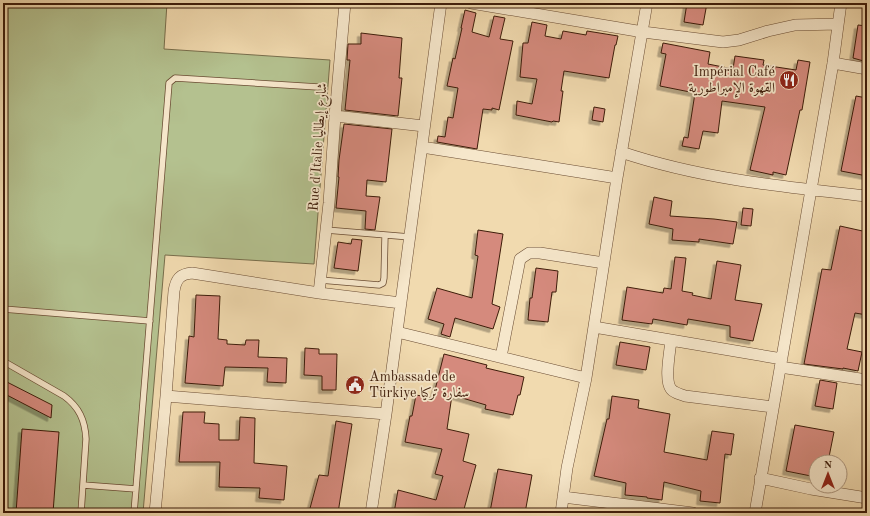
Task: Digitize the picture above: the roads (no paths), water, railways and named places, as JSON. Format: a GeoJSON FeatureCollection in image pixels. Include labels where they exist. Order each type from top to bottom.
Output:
{"type":"FeatureCollection","features":[{"type":"Feature","properties":{"kind":"street","name":"Rue d'Italie شارع إيطاليا"},"geometry":{"type":"LineString","coordinates":[[319,293],[326,230],[345,3]]}},
{"type":"Feature","properties":{"kind":"street"},"geometry":{"type":"LineString","coordinates":[[371,513],[402,303],[441,3]]}},
{"type":"Feature","properties":{"kind":"street"},"geometry":{"type":"LineString","coordinates":[[471,3],[643,32],[723,42],[739,40],[768,31],[796,25],[838,24]]}},
{"type":"Feature","properties":{"kind":"street"},"geometry":{"type":"LineString","coordinates":[[561,513],[567,468],[586,378],[621,152],[647,3]]}},
{"type":"Feature","properties":{"kind":"street"},"geometry":{"type":"LineString","coordinates":[[755,513],[833,63],[842,3]]}},
{"type":"Feature","properties":{"kind":"street"},"geometry":{"type":"LineString","coordinates":[[833,63],[867,69]]}},
{"type":"Feature","properties":{"kind":"street"},"geometry":{"type":"LineString","coordinates":[[335,116],[424,126]]}},
{"type":"Feature","properties":{"kind":"street"},"geometry":{"type":"LineString","coordinates":[[422,147],[617,178]]}},
{"type":"Feature","properties":{"kind":"street"},"geometry":{"type":"LineString","coordinates":[[621,152],[670,167],[705,175],[811,190],[867,196]]}},
{"type":"Feature","properties":{"kind":"street"},"geometry":{"type":"LineString","coordinates":[[501,358],[520,259],[530,253],[540,253],[604,263]]}},
{"type":"Feature","properties":{"kind":"street"},"geometry":{"type":"LineString","coordinates":[[155,513],[174,291],[175,283],[179,277],[184,274],[192,273],[319,293],[402,303]]}},
{"type":"Feature","properties":{"kind":"street"},"geometry":{"type":"LineString","coordinates":[[594,327],[671,340],[867,380]]}},
{"type":"Feature","properties":{"kind":"street"},"geometry":{"type":"LineString","coordinates":[[398,332],[586,378]]}},
{"type":"Feature","properties":{"kind":"street"},"geometry":{"type":"LineString","coordinates":[[671,340],[667,382],[670,388],[676,393],[685,396],[773,406]]}},
{"type":"Feature","properties":{"kind":"street"},"geometry":{"type":"LineString","coordinates":[[166,396],[386,414]]}},
{"type":"Feature","properties":{"kind":"street"},"geometry":{"type":"LineString","coordinates":[[760,478],[811,489],[867,498]]}},
{"type":"Feature","properties":{"kind":"street"},"geometry":{"type":"LineString","coordinates":[[563,497],[693,513]]}},
{"type":"Feature","properties":{"kind":"lane"},"geometry":{"type":"LineString","coordinates":[[134,513],[170,80],[175,78],[318,87]]}},
{"type":"Feature","properties":{"kind":"lane"},"geometry":{"type":"LineString","coordinates":[[326,230],[410,237]]}},
{"type":"Feature","properties":{"kind":"lane"},"geometry":{"type":"LineString","coordinates":[[320,280],[379,285],[383,283],[386,236]]}},
{"type":"Feature","properties":{"kind":"lane"},"geometry":{"type":"LineString","coordinates":[[3,309],[150,321]]}},
{"type":"Feature","properties":{"kind":"lane"},"geometry":{"type":"LineString","coordinates":[[3,361],[64,396],[72,402],[83,419],[86,428],[81,513]]}},
{"type":"Feature","properties":{"kind":"lane"},"geometry":{"type":"LineString","coordinates":[[83,485],[136,489]]}},
{"type":"Feature","properties":{"kind":"place","name":"Impérial Café القهوة الإمبراطورية"},"geometry":{"type":"Point","coordinates":[789,80]}},
{"type":"Feature","properties":{"kind":"place","name":"Ambassade de Türkiye سفارة تركيا"},"geometry":{"type":"Point","coordinates":[355,385]}}]}
